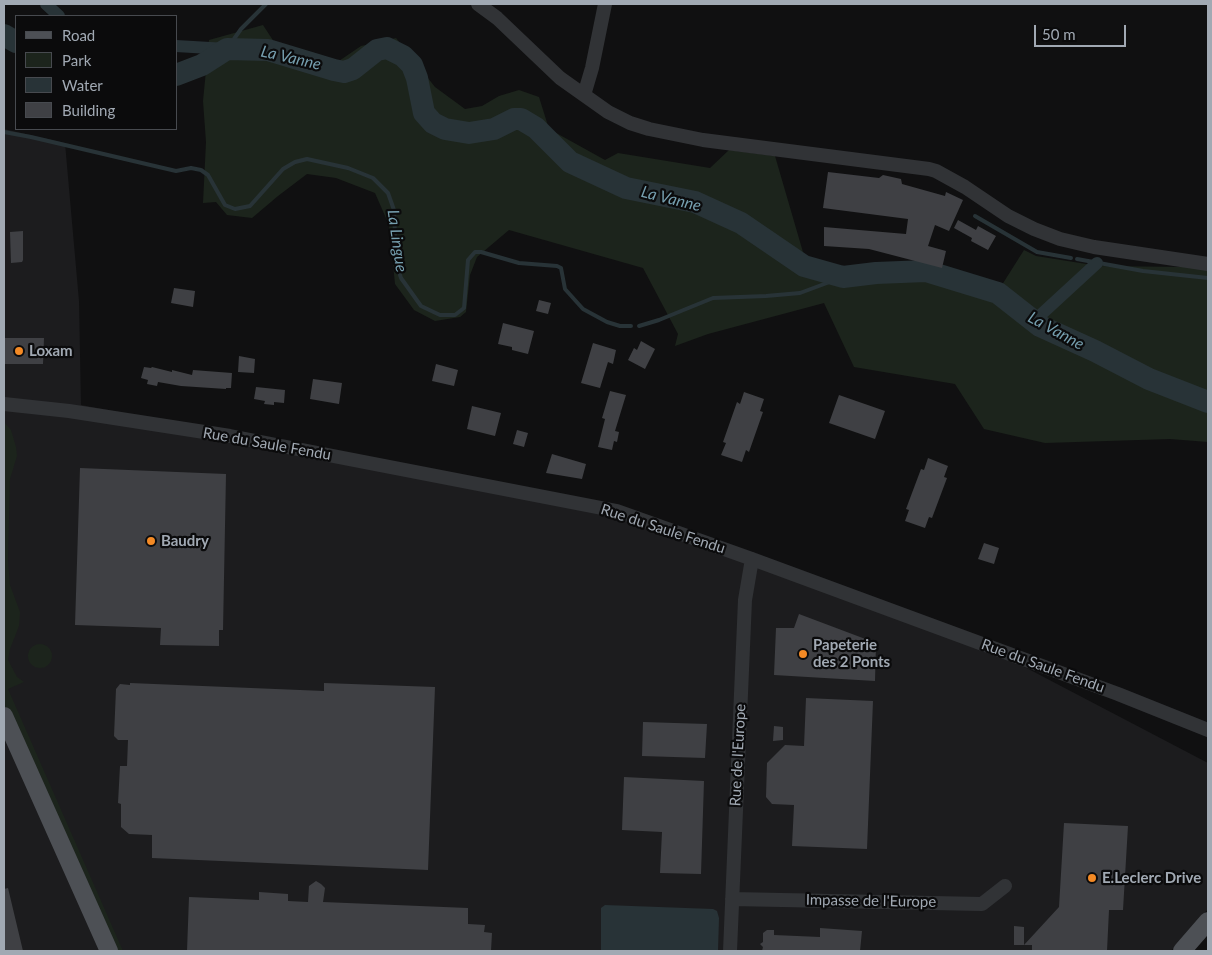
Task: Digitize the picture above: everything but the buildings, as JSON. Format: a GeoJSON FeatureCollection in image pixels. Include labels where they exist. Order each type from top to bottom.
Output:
{"type":"FeatureCollection","features":[{"type":"Feature","properties":{"kind":"main road"},"geometry":{"type":"LineString","coordinates":[[4,716],[109,951]]}},
{"type":"Feature","properties":{"kind":"main road"},"geometry":{"type":"LineString","coordinates":[[4,744],[98,951]]}},
{"type":"Feature","properties":{"kind":"main road"},"geometry":{"type":"LineString","coordinates":[[1182,951],[1208,921]]}},
{"type":"Feature","properties":{"kind":"street"},"geometry":{"type":"LineString","coordinates":[[478,4],[497,18],[560,78],[619,118],[649,129],[703,140],[881,162],[936,171],[965,187],[1008,216],[1034,229],[1060,238],[1101,248],[1208,264]]}},
{"type":"Feature","properties":{"kind":"street"},"geometry":{"type":"LineString","coordinates":[[584,95],[592,68],[605,4]]}},
{"type":"Feature","properties":{"kind":"street","name":"Rue du Saule Fendu"},"geometry":{"type":"LineString","coordinates":[[4,404],[69,411],[230,436],[617,511],[1150,706],[1208,730]]}},
{"type":"Feature","properties":{"kind":"street","name":"Rue de l'Europe"},"geometry":{"type":"LineString","coordinates":[[730,951],[745,600],[752,559]]}},
{"type":"Feature","properties":{"kind":"street","name":"Impasse de l'Europe"},"geometry":{"type":"LineString","coordinates":[[732,898],[982,904],[1005,886]]}},
{"type":"Feature","properties":{"kind":"shaded area"},"geometry":{"type":"Polygon","coordinates":[[[4,129],[65,143],[79,301],[81,405],[349,454],[625,510],[952,629],[1208,763],[1208,909],[1171,951],[4,951],[4,129]]]}},
{"type":"Feature","properties":{"kind":"green space"},"geometry":{"type":"Polygon","coordinates":[[[263,25],[278,48],[336,63],[361,46],[396,38],[435,87],[465,109],[482,106],[499,96],[519,90],[539,97],[549,129],[605,160],[618,153],[710,168],[729,150],[775,156],[805,259],[843,271],[928,266],[1000,288],[1024,250],[1036,256],[1099,266],[1208,269],[1208,442],[1170,439],[1045,443],[984,429],[955,384],[854,367],[824,303],[708,334],[675,346],[678,334],[643,268],[509,230],[477,257],[470,275],[466,312],[460,317],[435,321],[414,310],[395,284],[389,225],[375,193],[336,178],[307,174],[252,218],[227,215],[216,202],[203,203],[206,142],[203,101],[209,40],[263,25]]]}},
{"type":"Feature","properties":{"kind":"green space"},"geometry":{"type":"Polygon","coordinates":[[[4,422],[11,430],[17,456],[10,479],[8,560],[10,585],[20,612],[19,626],[8,660],[17,677],[24,682],[8,689],[123,951],[113,951],[4,709],[4,422]]]}},
{"type":"Feature","properties":{"kind":"green space"},"geometry":{"type":"Polygon","coordinates":[[[40,644],[48,648],[52,656],[48,664],[40,668],[32,664],[28,656],[32,648],[40,644]]]}},
{"type":"Feature","properties":{"kind":"water"},"geometry":{"type":"Polygon","coordinates":[[[605,905],[713,909],[717,911],[719,918],[718,951],[601,951],[601,908],[605,905]]]}},
{"type":"Feature","properties":{"kind":"waterway"},"geometry":{"type":"LineString","coordinates":[[46,4],[58,15]]}},
{"type":"Feature","properties":{"kind":"waterway"},"geometry":{"type":"LineString","coordinates":[[227,49],[241,29],[266,4]]}},
{"type":"Feature","properties":{"kind":"waterway","name":"La Vanne"},"geometry":{"type":"LineString","coordinates":[[4,35],[15,41]]}},
{"type":"Feature","properties":{"kind":"waterway"},"geometry":{"type":"LineString","coordinates":[[178,46],[227,49]]}},
{"type":"Feature","properties":{"kind":"waterway","name":"La Vanne"},"geometry":{"type":"LineString","coordinates":[[178,74],[202,65],[227,49],[268,50],[344,72],[353,69],[377,50],[387,48],[403,56],[412,65],[417,78],[424,113],[433,123],[445,129],[469,133],[494,129],[514,119],[521,119],[536,128],[570,162],[626,188],[695,202],[741,223],[804,266],[843,277],[876,273],[926,271],[998,293],[1040,326],[1095,351],[1149,379],[1208,402]]}},
{"type":"Feature","properties":{"kind":"waterway","name":"La Lingue"},"geometry":{"type":"LineString","coordinates":[[4,132],[176,171],[191,168],[201,170],[208,175],[225,205],[235,209],[250,206],[283,169],[295,162],[307,159],[348,168],[373,178],[388,193],[394,210],[396,262],[401,278],[421,306],[440,315],[455,315],[464,308],[468,260],[475,252],[481,252],[519,263],[557,266],[561,268],[565,289],[583,309],[607,322],[620,326],[631,326]]}},
{"type":"Feature","properties":{"kind":"waterway"},"geometry":{"type":"LineString","coordinates":[[975,216],[1037,252],[1071,258]]}},
{"type":"Feature","properties":{"kind":"waterway"},"geometry":{"type":"LineString","coordinates":[[1077,259],[1143,271],[1208,278]]}},
{"type":"Feature","properties":{"kind":"waterway"},"geometry":{"type":"LineString","coordinates":[[1034,321],[1097,263]]}},
{"type":"Feature","properties":{"kind":"waterway","name":"La Lingue"},"geometry":{"type":"LineString","coordinates":[[639,326],[713,298],[800,293],[843,277]]}},
{"type":"Feature","properties":{"kind":"place","name":"Loxam"},"geometry":{"type":"Point","coordinates":[19,351]}},
{"type":"Feature","properties":{"kind":"place","name":"Baudry"},"geometry":{"type":"Point","coordinates":[151,541]}},
{"type":"Feature","properties":{"kind":"place","name":"Papeterie des 2 Ponts"},"geometry":{"type":"Point","coordinates":[803,654]}},
{"type":"Feature","properties":{"kind":"place","name":"E.Leclerc Drive"},"geometry":{"type":"Point","coordinates":[1092,878]}}]}
